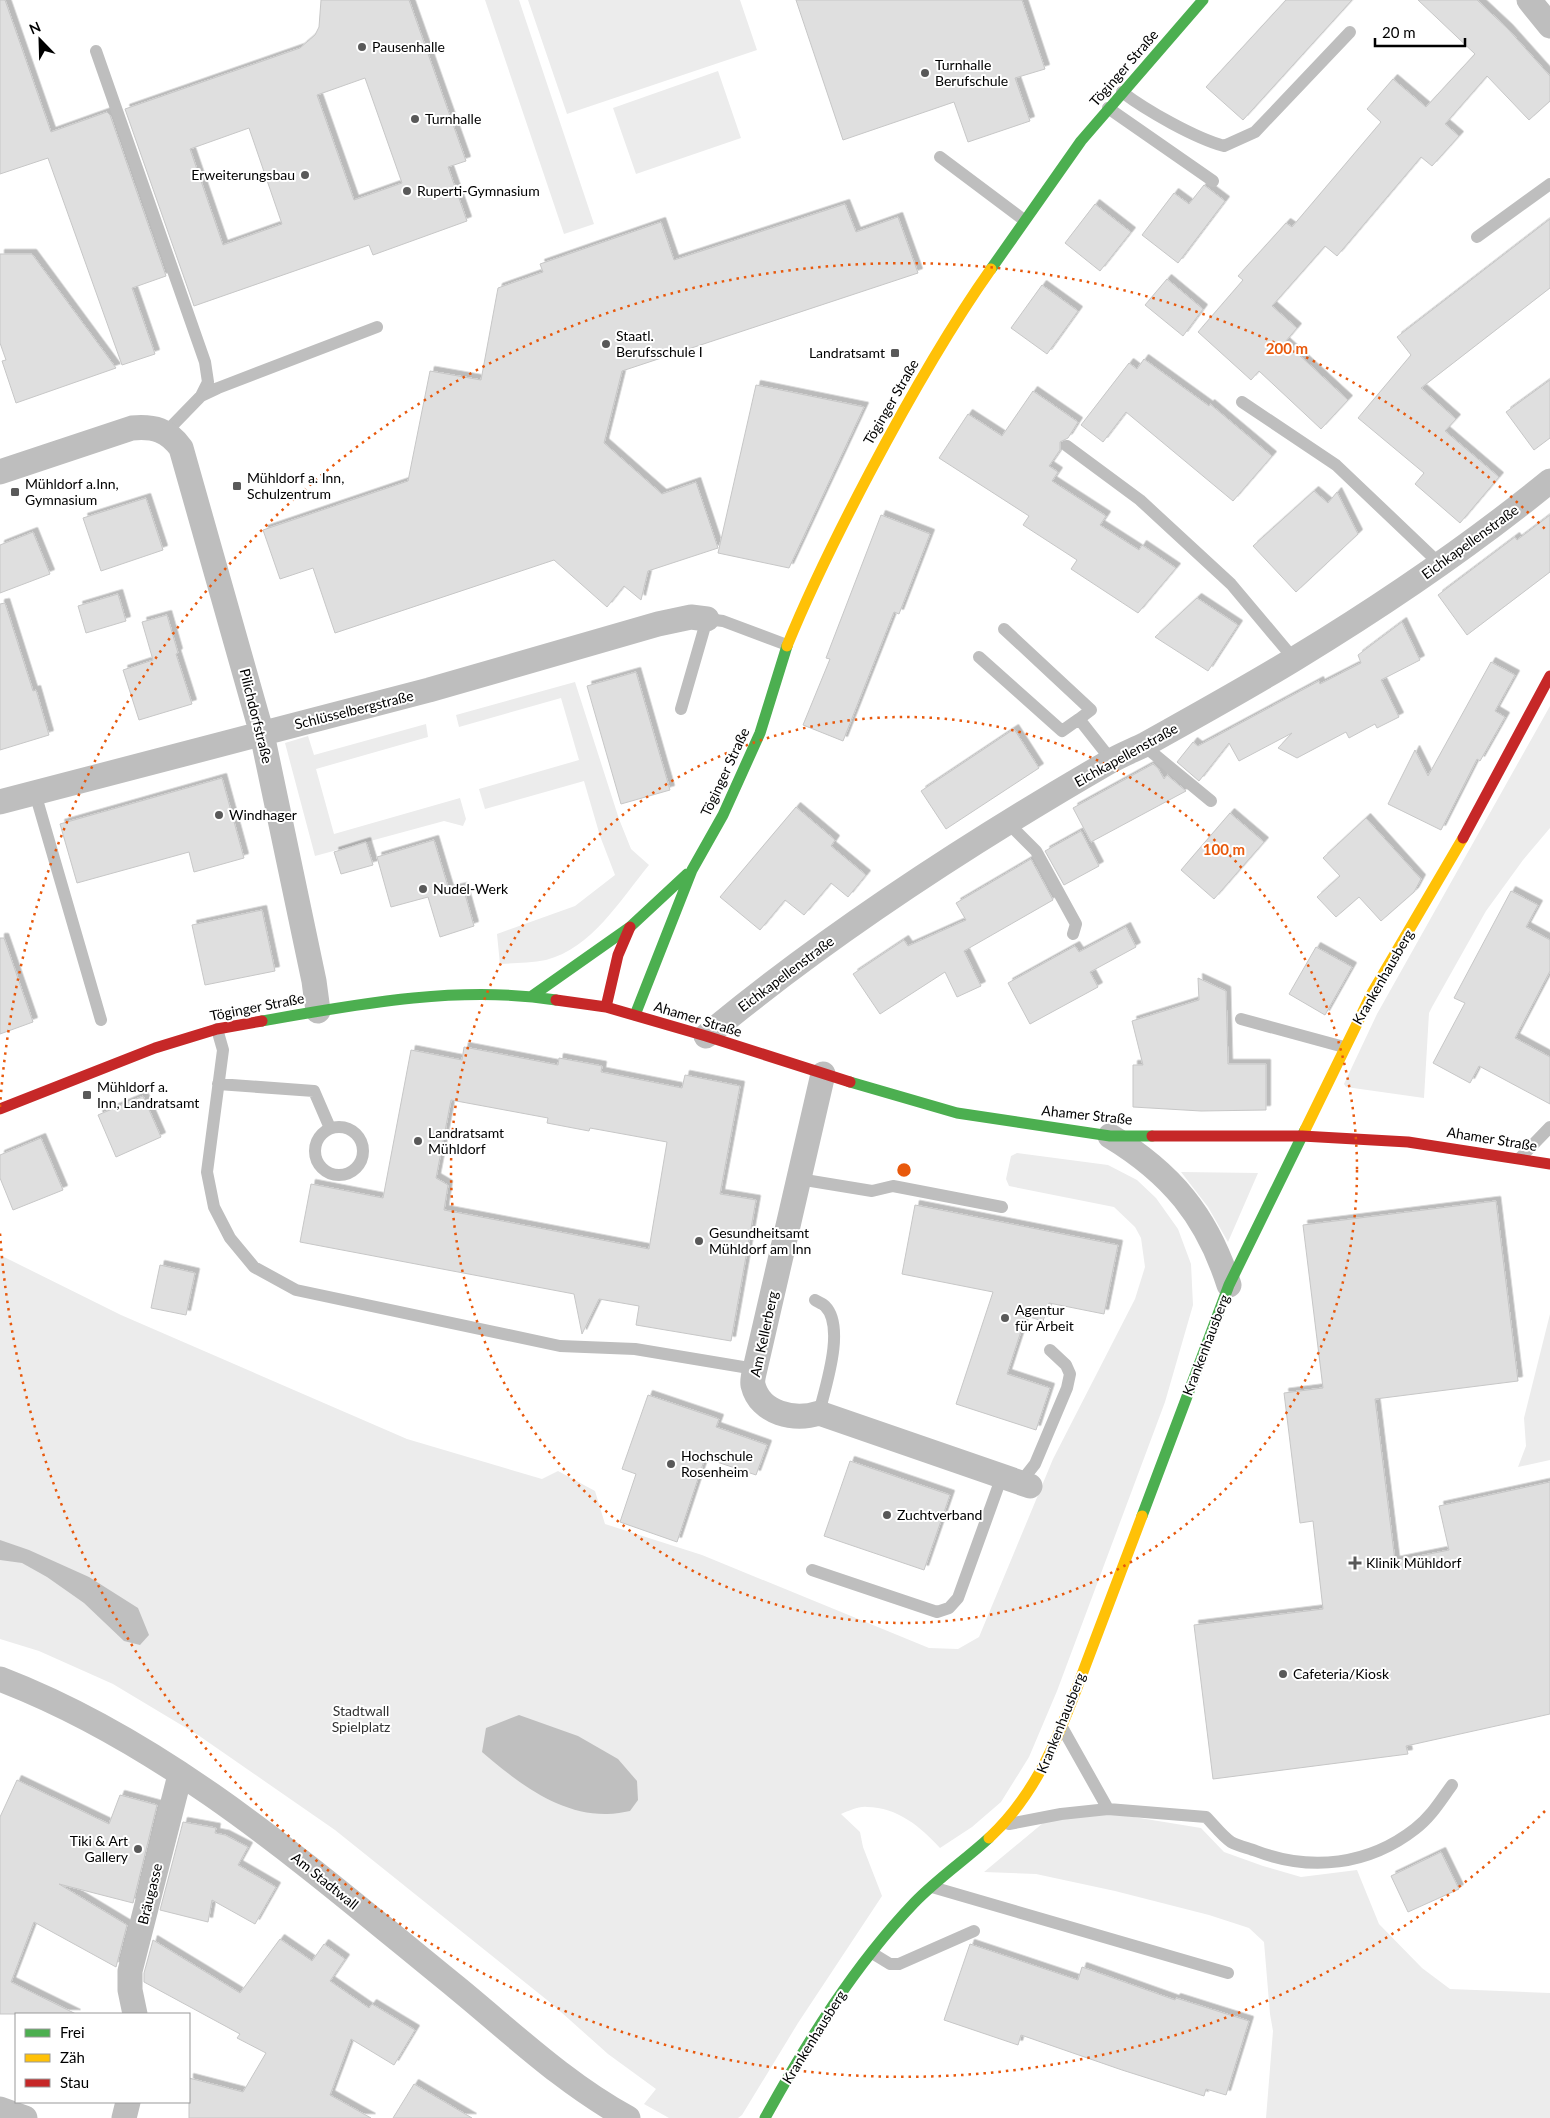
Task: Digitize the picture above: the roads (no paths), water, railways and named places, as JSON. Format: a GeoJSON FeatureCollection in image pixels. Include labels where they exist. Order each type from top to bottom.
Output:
{"type":"FeatureCollection","features":[{"type":"Feature","properties":{"kind":"street","name":"Töginger Straße"},"geometry":{"type":"LineString","coordinates":[[0,1109],[155,1048],[217,1028],[318,1011],[414,998],[476,994],[532,996],[606,1007],[635,1015],[692,870],[723,815],[760,733],[787,645],[822,564],[907,402],[962,310],[1024,220],[1108,108],[1202,0]]}},
{"type":"Feature","properties":{"kind":"street"},"geometry":{"type":"LineString","coordinates":[[1529,0],[1550,26]]}},
{"type":"Feature","properties":{"kind":"street"},"geometry":{"type":"LineString","coordinates":[[0,472],[132,428],[147,427],[166,432]]}},
{"type":"Feature","properties":{"kind":"street","name":"Pilichdorfstraße"},"geometry":{"type":"LineString","coordinates":[[166,432],[181,448],[186,459],[262,734],[314,981],[318,1011]]}},
{"type":"Feature","properties":{"kind":"street","name":"Eichkapellenstraße"},"geometry":{"type":"LineString","coordinates":[[706,1036],[746,1002],[851,926],[1008,823],[1112,761],[1294,660],[1379,607],[1493,527],[1550,480]]}},
{"type":"Feature","properties":{"kind":"street","name":"Schlüsselbergstraße"},"geometry":{"type":"LineString","coordinates":[[0,802],[438,688],[658,624],[691,617],[707,618]]}},
{"type":"Feature","properties":{"kind":"street","name":"Krankenhausberg"},"geometry":{"type":"LineString","coordinates":[[765,2118],[828,2014],[872,1953],[909,1909],[932,1887],[978,1849],[1001,1826],[1019,1807],[1036,1784],[1062,1728],[1229,1284],[1344,1047],[1372,994],[1454,855],[1550,676]]}},
{"type":"Feature","properties":{"kind":"street","name":"Töginger Straße"},"geometry":{"type":"LineString","coordinates":[[532,996],[630,927],[692,870]]}},
{"type":"Feature","properties":{"kind":"street","name":"Töginger Straße"},"geometry":{"type":"LineString","coordinates":[[606,1007],[618,955],[630,927]]}},
{"type":"Feature","properties":{"kind":"street","name":"Ahamer Straße"},"geometry":{"type":"LineString","coordinates":[[635,1015],[823,1074],[957,1113],[1110,1136],[1302,1136],[1408,1142],[1550,1164]]}},
{"type":"Feature","properties":{"kind":"street","name":"Am Kellerberg"},"geometry":{"type":"LineString","coordinates":[[823,1074],[755,1369],[753,1384],[760,1399],[770,1409],[787,1415],[807,1417],[819,1412],[1017,1482]]}},
{"type":"Feature","properties":{"kind":"street","name":"Krankenhausberg"},"geometry":{"type":"LineString","coordinates":[[1110,1136],[1154,1165],[1189,1204],[1199,1217],[1213,1243],[1229,1284]]}},
{"type":"Feature","properties":{"kind":"street","name":"Am Stadtwall"},"geometry":{"type":"LineString","coordinates":[[0,1679],[39,1694],[81,1714],[117,1733],[180,1774],[282,1847],[573,2083],[628,2118]]}},
{"type":"Feature","properties":{"kind":"street","name":"Bräugasse"},"geometry":{"type":"LineString","coordinates":[[135,2013],[130,1990],[130,1971],[180,1774]]}},
{"type":"Feature","properties":{"kind":"street"},"geometry":{"type":"LineString","coordinates":[[124,2118],[128,2103]]}},
{"type":"Feature","properties":{"kind":"street"},"geometry":{"type":"LineString","coordinates":[[0,2109],[26,2118]]}},
{"type":"Feature","properties":{"kind":"lane"},"geometry":{"type":"LineString","coordinates":[[1122,92],[1134,101],[1208,142],[1224,146],[1255,132],[1350,32]]}},
{"type":"Feature","properties":{"kind":"lane"},"geometry":{"type":"LineString","coordinates":[[96,51],[204,362],[208,382],[201,396],[166,432]]}},
{"type":"Feature","properties":{"kind":"lane"},"geometry":{"type":"LineString","coordinates":[[1108,108],[1213,181]]}},
{"type":"Feature","properties":{"kind":"lane"},"geometry":{"type":"LineString","coordinates":[[940,157],[1024,220]]}},
{"type":"Feature","properties":{"kind":"lane"},"geometry":{"type":"LineString","coordinates":[[1477,237],[1550,184]]}},
{"type":"Feature","properties":{"kind":"lane"},"geometry":{"type":"LineString","coordinates":[[201,396],[378,327]]}},
{"type":"Feature","properties":{"kind":"lane"},"geometry":{"type":"LineString","coordinates":[[1242,402],[1336,465],[1440,564]]}},
{"type":"Feature","properties":{"kind":"lane"},"geometry":{"type":"LineString","coordinates":[[1067,446],[1140,500],[1231,584],[1294,660]]}},
{"type":"Feature","properties":{"kind":"lane"},"geometry":{"type":"LineString","coordinates":[[681,709],[707,618],[723,621],[787,645]]}},
{"type":"Feature","properties":{"kind":"lane"},"geometry":{"type":"LineString","coordinates":[[979,657],[1062,731],[1092,710],[1004,629]]}},
{"type":"Feature","properties":{"kind":"lane"},"geometry":{"type":"LineString","coordinates":[[1079,719],[1112,761]]}},
{"type":"Feature","properties":{"kind":"lane"},"geometry":{"type":"LineString","coordinates":[[1143,745],[1211,801]]}},
{"type":"Feature","properties":{"kind":"lane"},"geometry":{"type":"LineString","coordinates":[[35,793],[101,1020]]}},
{"type":"Feature","properties":{"kind":"lane"},"geometry":{"type":"LineString","coordinates":[[1008,823],[1036,851],[1076,924],[1073,934]]}},
{"type":"Feature","properties":{"kind":"lane"},"geometry":{"type":"LineString","coordinates":[[1241,1019],[1344,1047]]}},
{"type":"Feature","properties":{"kind":"lane"},"geometry":{"type":"LineString","coordinates":[[217,1028],[223,1050],[207,1172],[214,1208],[230,1238],[254,1267],[296,1290],[560,1346],[635,1348],[755,1369]]}},
{"type":"Feature","properties":{"kind":"lane"},"geometry":{"type":"LineString","coordinates":[[218,1084],[314,1090],[330,1128]]}},
{"type":"Feature","properties":{"kind":"lane"},"geometry":{"type":"LineString","coordinates":[[1520,1158],[1550,1127]]}},
{"type":"Feature","properties":{"kind":"lane"},"geometry":{"type":"LineString","coordinates":[[799,1179],[872,1191],[893,1186],[1002,1207]]}},
{"type":"Feature","properties":{"kind":"lane"},"geometry":{"type":"LineString","coordinates":[[815,1300],[825,1306],[832,1318],[834,1337],[831,1365],[819,1412]]}},
{"type":"Feature","properties":{"kind":"lane"},"geometry":{"type":"LineString","coordinates":[[812,1570],[937,1612],[949,1608],[958,1598],[1017,1482],[1035,1464],[1067,1388],[1070,1374],[1066,1365],[1050,1350]]}},
{"type":"Feature","properties":{"kind":"lane"},"geometry":{"type":"LineString","coordinates":[[1062,1728],[1108,1809]]}},
{"type":"Feature","properties":{"kind":"lane"},"geometry":{"type":"LineString","coordinates":[[1001,1826],[1060,1814],[1108,1809],[1206,1817],[1230,1842],[1266,1855],[1303,1864],[1344,1862],[1385,1849],[1416,1828],[1432,1813],[1452,1785]]}},
{"type":"Feature","properties":{"kind":"lane"},"geometry":{"type":"LineString","coordinates":[[932,1887],[1228,1973]]}},
{"type":"Feature","properties":{"kind":"lane"},"geometry":{"type":"LineString","coordinates":[[872,1953],[890,1964],[899,1964],[974,1931]]}},
{"type":"Feature","properties":{"kind":"place","name":"Pausenhalle"},"geometry":{"type":"Point","coordinates":[362,47]}},
{"type":"Feature","properties":{"kind":"place","name":"Turnhalle Berufschule"},"geometry":{"type":"Point","coordinates":[925,73]}},
{"type":"Feature","properties":{"kind":"place","name":"Turnhalle"},"geometry":{"type":"Point","coordinates":[415,119]}},
{"type":"Feature","properties":{"kind":"place","name":"Erweiterungsbau"},"geometry":{"type":"Point","coordinates":[305,175]}},
{"type":"Feature","properties":{"kind":"place","name":"Ruperti-Gymnasium"},"geometry":{"type":"Point","coordinates":[407,191]}},
{"type":"Feature","properties":{"kind":"place","name":"Staatl. Berufsschule I"},"geometry":{"type":"Point","coordinates":[606,344]}},
{"type":"Feature","properties":{"kind":"place","name":"Landratsamt"},"geometry":{"type":"Point","coordinates":[895,353]}},
{"type":"Feature","properties":{"kind":"place","name":"Mühldorf a. Inn, Schulzentrum"},"geometry":{"type":"Point","coordinates":[237,486]}},
{"type":"Feature","properties":{"kind":"place","name":"Mühldorf a.Inn, Gymnasium"},"geometry":{"type":"Point","coordinates":[15,492]}},
{"type":"Feature","properties":{"kind":"place","name":"Windhager"},"geometry":{"type":"Point","coordinates":[219,815]}},
{"type":"Feature","properties":{"kind":"place","name":"Nudel-Werk"},"geometry":{"type":"Point","coordinates":[423,889]}},
{"type":"Feature","properties":{"kind":"place","name":"Mühldorf a. Inn, Landratsamt"},"geometry":{"type":"Point","coordinates":[87,1095]}},
{"type":"Feature","properties":{"kind":"place","name":"Landratsamt Mühldorf"},"geometry":{"type":"Point","coordinates":[418,1141]}},
{"type":"Feature","properties":{"kind":"place","name":"Gesundheitsamt Mühldorf am Inn"},"geometry":{"type":"Point","coordinates":[699,1241]}},
{"type":"Feature","properties":{"kind":"place","name":"Agentur für Arbeit"},"geometry":{"type":"Point","coordinates":[1005,1318]}},
{"type":"Feature","properties":{"kind":"place","name":"Hochschule Rosenheim"},"geometry":{"type":"Point","coordinates":[671,1464]}},
{"type":"Feature","properties":{"kind":"place","name":"Zuchtverband"},"geometry":{"type":"Point","coordinates":[887,1515]}},
{"type":"Feature","properties":{"kind":"place","name":"Klinik Mühldorf"},"geometry":{"type":"Point","coordinates":[1355,1563]}},
{"type":"Feature","properties":{"kind":"place","name":"Cafeteria/Kiosk"},"geometry":{"type":"Point","coordinates":[1283,1674]}},
{"type":"Feature","properties":{"kind":"place","name":"Tiki & Art Gallery"},"geometry":{"type":"Point","coordinates":[138,1849]}},
{"type":"Feature","properties":{"kind":"park label","name":"Stadtwall Spielplatz"},"geometry":{"type":"Point","coordinates":[361,1719]}}]}
